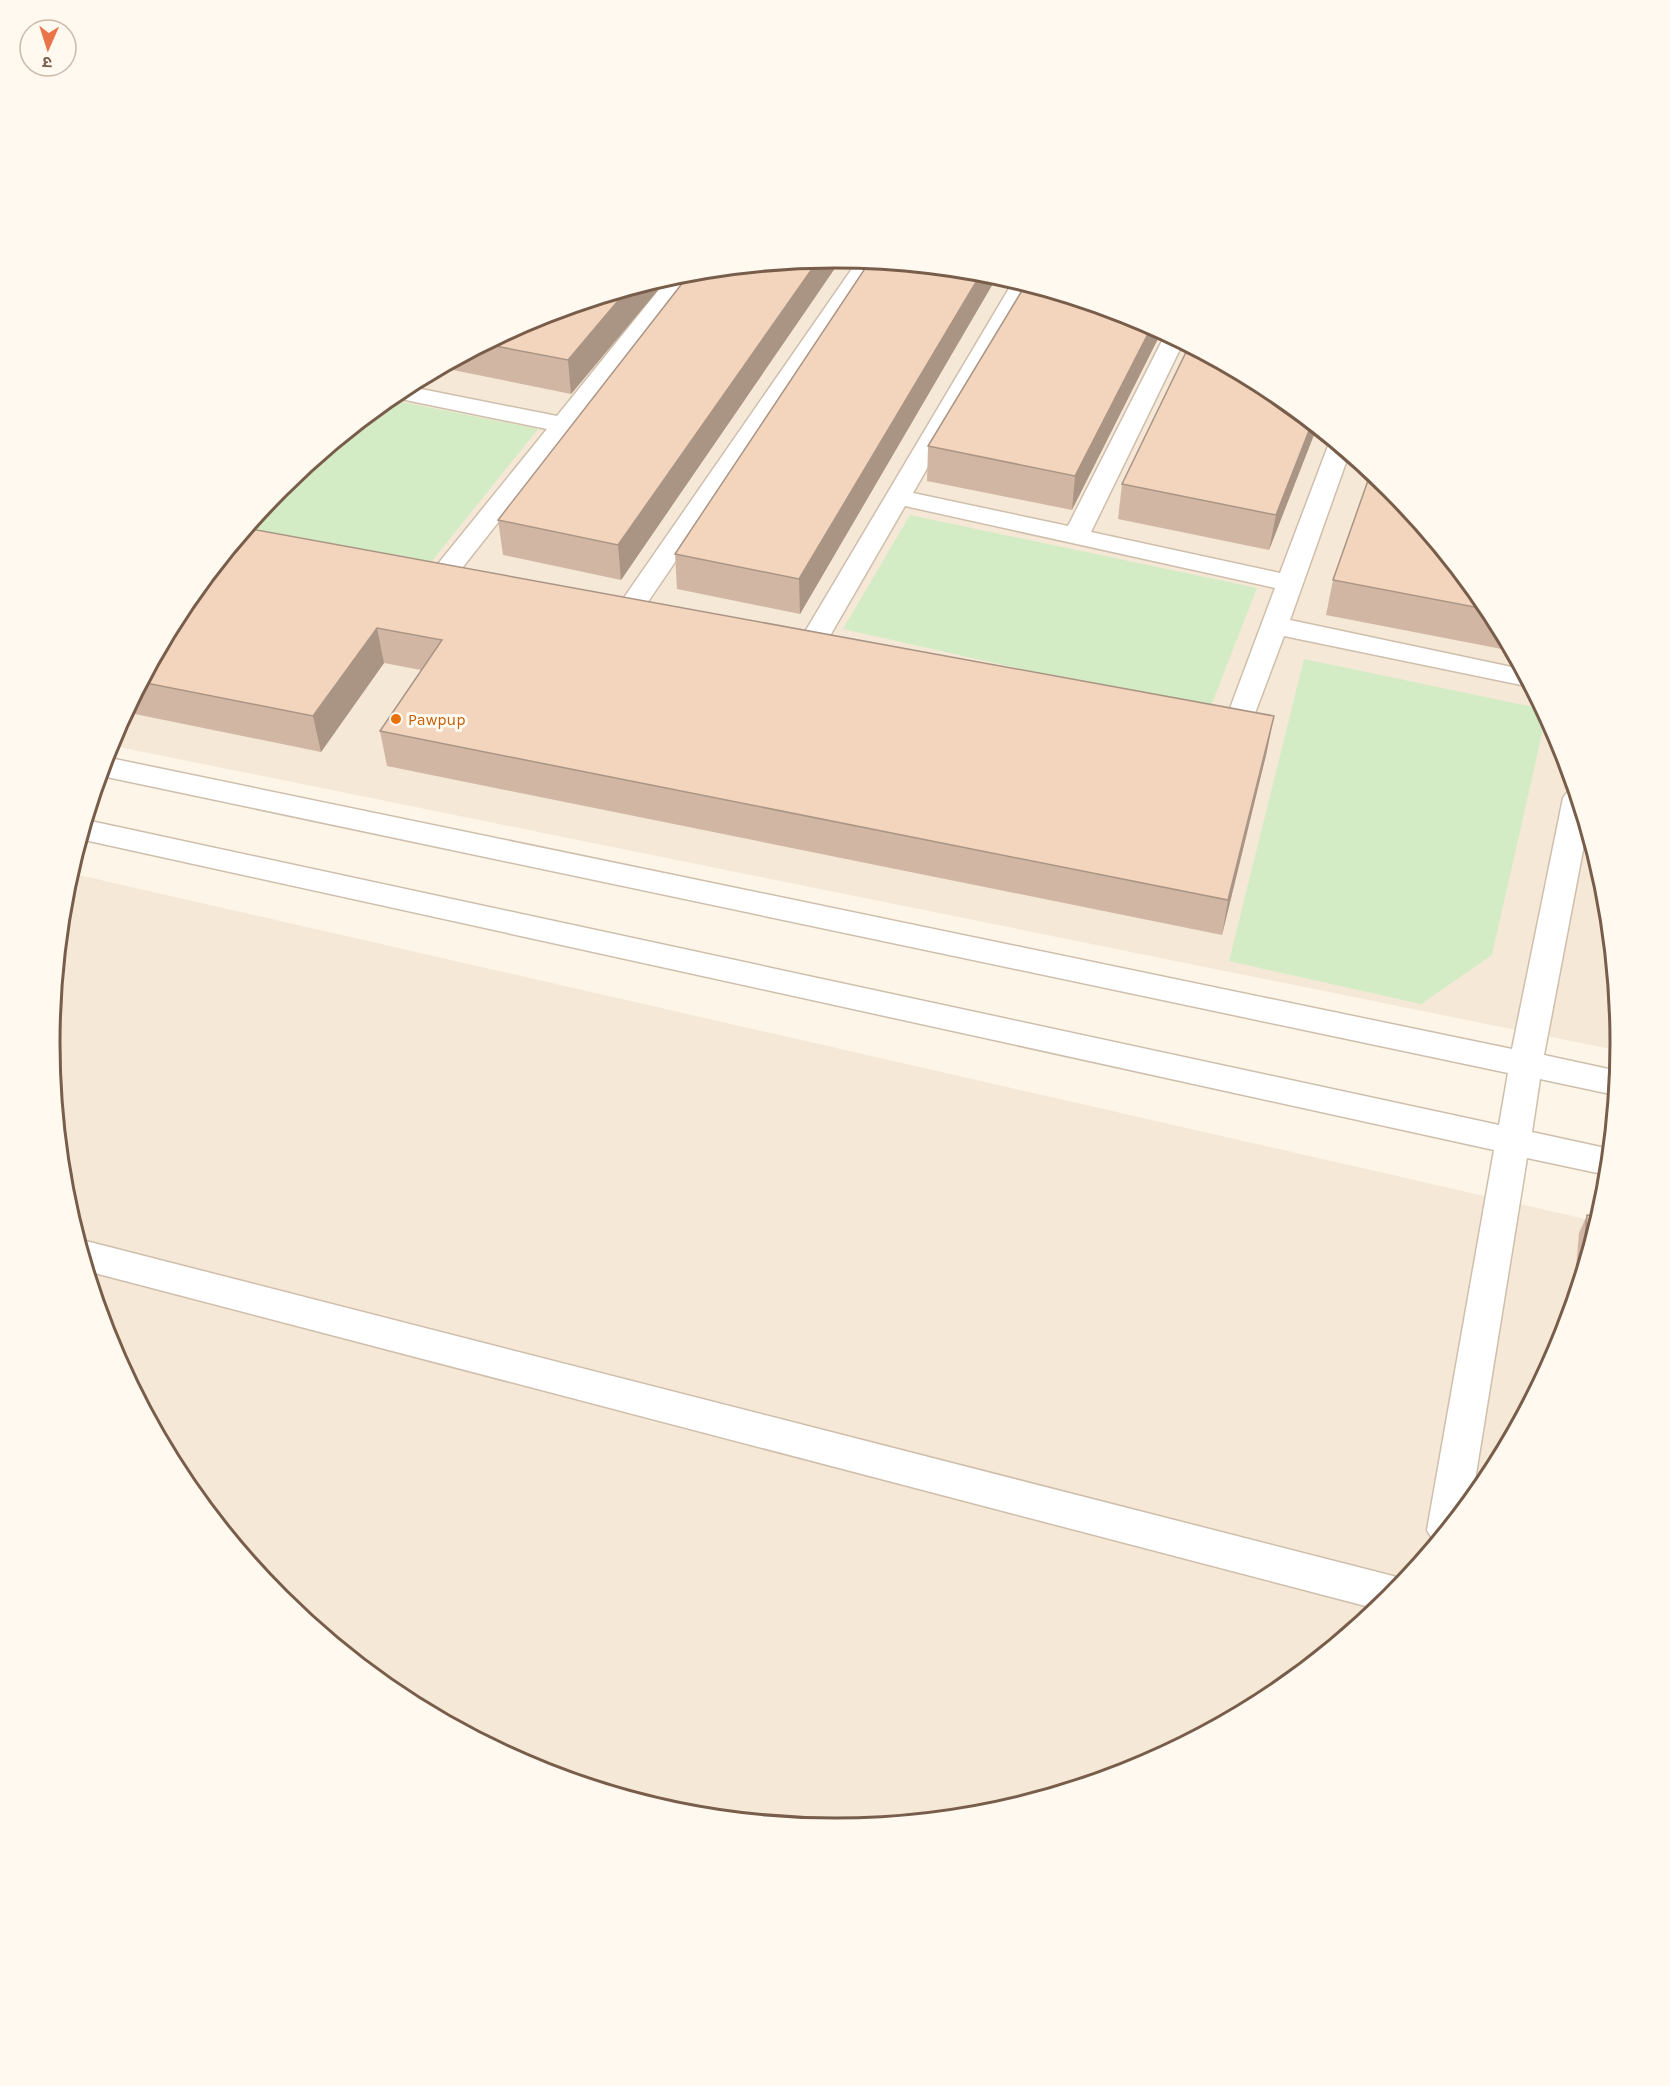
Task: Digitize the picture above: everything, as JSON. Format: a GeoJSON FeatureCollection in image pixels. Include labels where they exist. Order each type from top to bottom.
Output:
{"type":"FeatureCollection","features":[{"type":"Feature","properties":{"kind":"street"},"geometry":{"type":"LineString","coordinates":[[627,612],[862,269]]}},
{"type":"Feature","properties":{"kind":"street"},"geometry":{"type":"LineString","coordinates":[[442,576],[675,285]]}},
{"type":"Feature","properties":{"kind":"street"},"geometry":{"type":"LineString","coordinates":[[810,647],[1019,290]]}},
{"type":"Feature","properties":{"kind":"street"},"geometry":{"type":"LineString","coordinates":[[1076,536],[1171,345]]}},
{"type":"Feature","properties":{"kind":"street"},"geometry":{"type":"LineString","coordinates":[[416,392],[563,425]]}},
{"type":"Feature","properties":{"kind":"street"},"geometry":{"type":"LineString","coordinates":[[1190,721],[1236,730],[1337,453]]}},
{"type":"Feature","properties":{"kind":"street"},"geometry":{"type":"LineString","coordinates":[[898,497],[1290,583]]}},
{"type":"Feature","properties":{"kind":"street"},"geometry":{"type":"LineString","coordinates":[[1274,626],[1517,677]]}},
{"type":"Feature","properties":{"kind":"street"},"geometry":{"type":"LineString","coordinates":[[111,768],[1609,1081]]}},
{"type":"Feature","properties":{"kind":"street"},"geometry":{"type":"LineString","coordinates":[[1449,1516],[1526,1064],[1575,813]]}},
{"type":"Feature","properties":{"kind":"street"},"geometry":{"type":"LineString","coordinates":[[89,833],[1600,1160]]}},
{"type":"Feature","properties":{"kind":"street"},"geometry":{"type":"LineString","coordinates":[[90,1257],[1382,1592]]}},
{"type":"Feature","properties":{"kind":"shaded area"},"geometry":{"type":"Polygon","coordinates":[[[835,268],[886,270],[986,283],[1036,294],[1132,327],[1178,348],[1266,399],[1346,460],[1418,532],[1450,571],[1479,612],[1530,700],[1569,794],[1584,842],[1603,942],[1608,992],[1610,1049],[119,747],[164,655],[220,571],[252,532],[324,460],[363,428],[404,399],[492,348],[538,327],[634,294],[734,275],[835,268]]]}},
{"type":"Feature","properties":{"kind":"shaded area"},"geometry":{"type":"Polygon","coordinates":[[[79,875],[1589,1220],[1584,1244],[1551,1340],[1530,1386],[1506,1431],[1450,1515],[1418,1554],[1346,1626],[1307,1658],[1222,1714],[1132,1759],[1084,1777],[1036,1792],[936,1811],[835,1818],[784,1816],[684,1803],[634,1792],[538,1759],[492,1738],[447,1714],[363,1658],[324,1626],[252,1554],[220,1515],[164,1430],[119,1340],[101,1292],[86,1244],[67,1144],[60,1043],[62,992],[67,942],[79,875]]]}},
{"type":"Feature","properties":{"kind":"green space"},"geometry":{"type":"Polygon","coordinates":[[[400,402],[538,429],[427,567],[254,530],[324,460],[400,402]]]}},
{"type":"Feature","properties":{"kind":"green space"},"geometry":{"type":"Polygon","coordinates":[[[910,515],[1257,588],[1209,711],[843,629],[910,515]]]}},
{"type":"Feature","properties":{"kind":"green space"},"geometry":{"type":"Polygon","coordinates":[[[1304,659],[1533,707],[1543,729],[1492,955],[1421,1004],[1229,961],[1304,659]]]}},
{"type":"Feature","properties":{"kind":"building"},"geometry":{"type":"Polygon","coordinates":[[[812,269],[618,545],[498,520],[682,283],[734,275],[812,269]]]}},
{"type":"Feature","properties":{"kind":"building"},"geometry":{"type":"Polygon","coordinates":[[[865,269],[936,275],[976,281],[799,579],[675,554],[865,269]]]}},
{"type":"Feature","properties":{"kind":"building"},"geometry":{"type":"Polygon","coordinates":[[[1022,291],[1084,309],[1148,334],[1075,476],[928,446],[1022,291]]]}},
{"type":"Feature","properties":{"kind":"building"},"geometry":{"type":"Polygon","coordinates":[[[620,298],[568,360],[496,346],[538,327],[620,298]]]}},
{"type":"Feature","properties":{"kind":"building"},"geometry":{"type":"Polygon","coordinates":[[[1186,352],[1266,399],[1309,430],[1276,515],[1122,484],[1186,352]]]}},
{"type":"Feature","properties":{"kind":"building"},"geometry":{"type":"Polygon","coordinates":[[[1368,481],[1418,532],[1476,607],[1333,580],[1368,481]]]}},
{"type":"Feature","properties":{"kind":"building"},"geometry":{"type":"Polygon","coordinates":[[[254,530],[1274,716],[1228,900],[380,731],[442,640],[377,628],[313,716],[149,684],[191,612],[220,571],[254,530]]]}},
{"type":"Feature","properties":{"kind":"building"},"geometry":{"type":"Polygon","coordinates":[[[1587,1215],[1590,1216],[1585,1240],[1587,1215]]]}},
{"type":"Feature","properties":{"kind":"place","name":"Pawpup"},"geometry":{"type":"Point","coordinates":[396,719]}}]}
